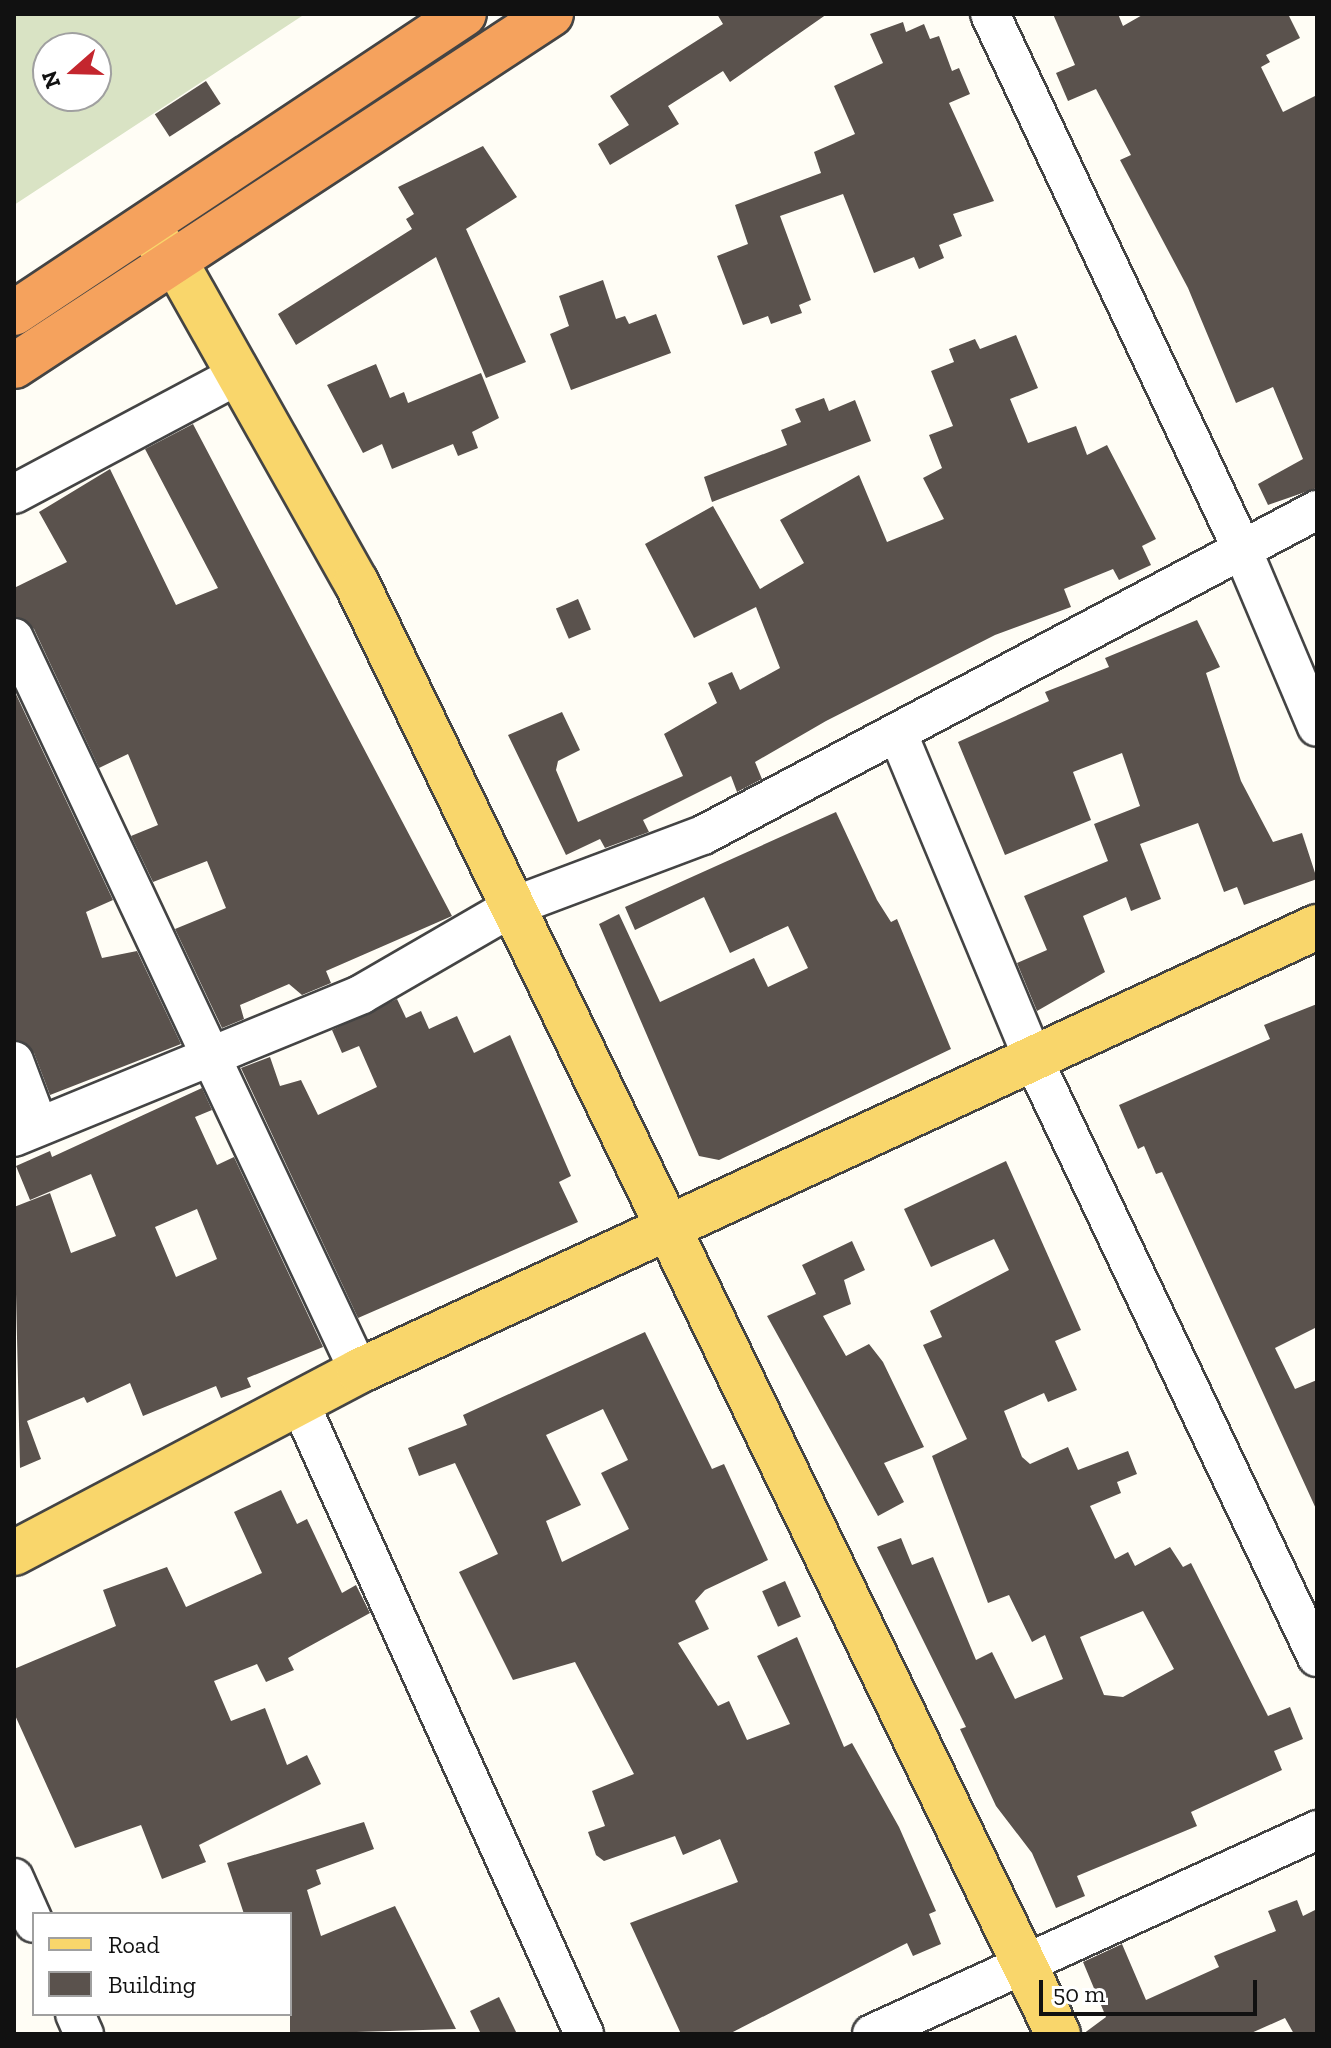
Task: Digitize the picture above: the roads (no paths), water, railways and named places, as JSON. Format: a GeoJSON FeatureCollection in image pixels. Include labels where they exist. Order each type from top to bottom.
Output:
{"type":"FeatureCollection","features":[{"type":"Feature","properties":{"kind":"highway"},"geometry":{"type":"LineString","coordinates":[[14,313],[147,229],[464,14]]}},
{"type":"Feature","properties":{"kind":"highway"},"geometry":{"type":"LineString","coordinates":[[14,366],[176,263],[551,14]]}},
{"type":"Feature","properties":{"kind":"main road"},"geometry":{"type":"LineString","coordinates":[[147,229],[176,263],[356,582],[1058,2034]]}},
{"type":"Feature","properties":{"kind":"main road"},"geometry":{"type":"LineString","coordinates":[[14,1553],[359,1371],[669,1231],[1317,927]]}},
{"type":"Feature","properties":{"kind":"street"},"geometry":{"type":"LineString","coordinates":[[990,14],[1241,547],[1317,727]]}},
{"type":"Feature","properties":{"kind":"street"},"geometry":{"type":"LineString","coordinates":[[14,494],[240,374]]}},
{"type":"Feature","properties":{"kind":"street"},"geometry":{"type":"LineString","coordinates":[[14,1061],[26,1131],[362,994],[514,906],[703,835],[898,734],[1241,547],[1317,510]]}},
{"type":"Feature","properties":{"kind":"street"},"geometry":{"type":"LineString","coordinates":[[14,638],[359,1371]]}},
{"type":"Feature","properties":{"kind":"street"},"geometry":{"type":"LineString","coordinates":[[898,734],[1033,1059],[1317,1657]]}},
{"type":"Feature","properties":{"kind":"street"},"geometry":{"type":"LineString","coordinates":[[300,1404],[584,2034]]}},
{"type":"Feature","properties":{"kind":"street"},"geometry":{"type":"LineString","coordinates":[[872,2034],[1317,1830]]}},
{"type":"Feature","properties":{"kind":"street"},"geometry":{"type":"LineString","coordinates":[[14,1878],[32,1918]]}}]}
